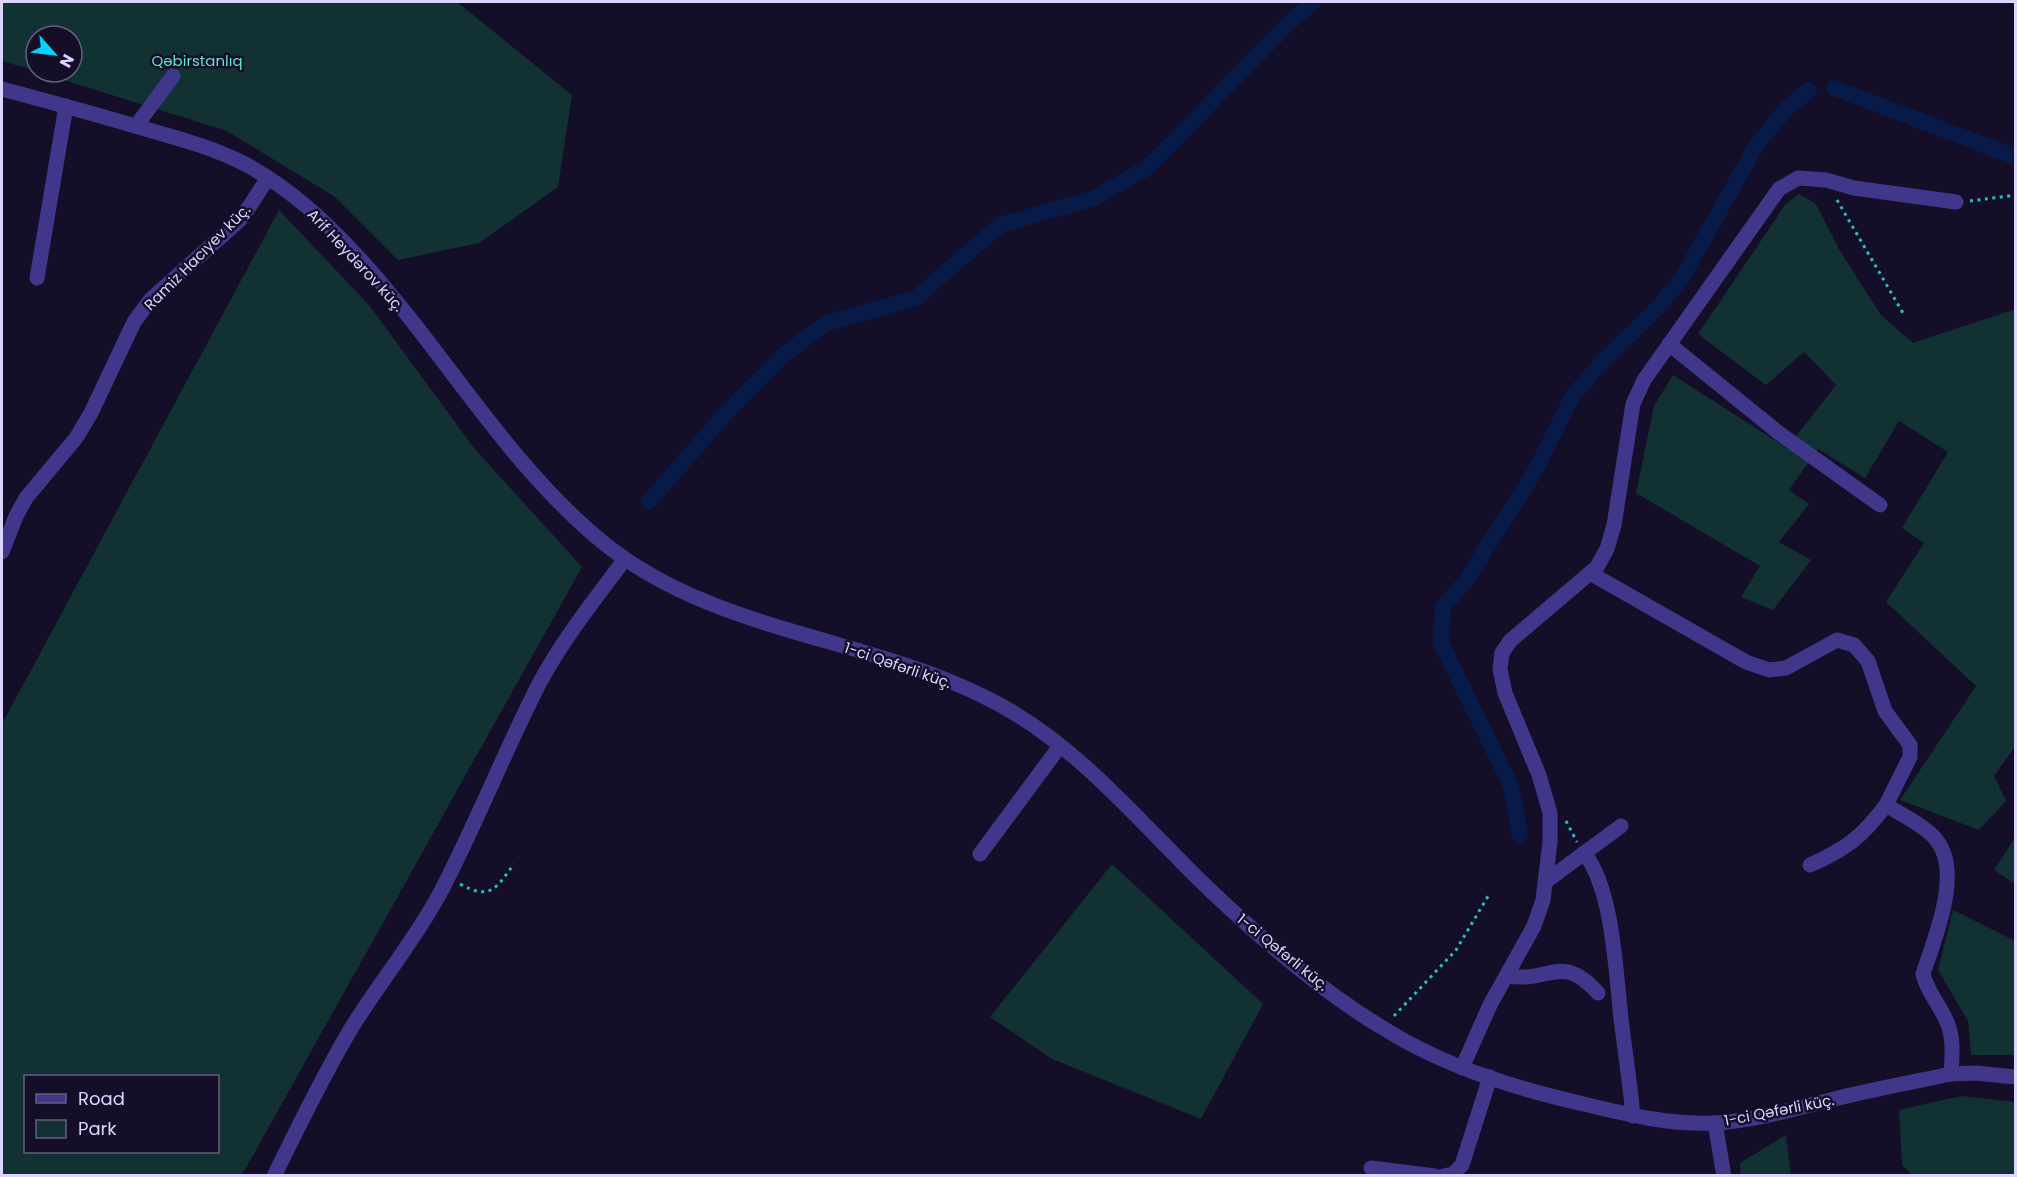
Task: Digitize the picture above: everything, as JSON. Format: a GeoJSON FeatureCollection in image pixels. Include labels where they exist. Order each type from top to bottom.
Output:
{"type":"FeatureCollection","features":[{"type":"Feature","properties":{"kind":"street"},"geometry":{"type":"LineString","coordinates":[[136,126],[172,76]]}},
{"type":"Feature","properties":{"kind":"street","name":"Arif Heydərov küç."},"geometry":{"type":"LineString","coordinates":[[2,90],[136,126],[220,153],[268,178],[301,201],[334,231],[385,286],[526,467],[563,506],[625,559]]}},
{"type":"Feature","properties":{"kind":"street"},"geometry":{"type":"LineString","coordinates":[[37,278],[66,106]]}},
{"type":"Feature","properties":{"kind":"street","name":"Ramiz Hacıyev küç."},"geometry":{"type":"LineString","coordinates":[[2,552],[16,516],[27,498],[76,438],[91,413],[134,322],[151,299],[241,219],[268,178]]}},
{"type":"Feature","properties":{"kind":"street"},"geometry":{"type":"LineString","coordinates":[[1462,1068],[1490,1005],[1534,926],[1545,882],[1550,842],[1550,813],[1539,775],[1505,693],[1500,669],[1502,653],[1510,640],[1597,567],[1607,549],[1614,525],[1633,404],[1644,380],[1779,189],[1798,178],[1826,180],[1854,188],[1956,202]]}},
{"type":"Feature","properties":{"kind":"street"},"geometry":{"type":"LineString","coordinates":[[1669,344],[1779,433],[1880,505]]}},
{"type":"Feature","properties":{"kind":"street"},"geometry":{"type":"LineString","coordinates":[[274,1176],[317,1089],[352,1027],[414,935],[448,878],[542,680],[582,616],[625,559]]}},
{"type":"Feature","properties":{"kind":"street","name":"1-ci Qəfərli küç."},"geometry":{"type":"LineString","coordinates":[[625,559],[700,601],[888,659],[952,683],[1015,714],[1060,746],[1130,809],[1213,893],[1283,954],[1382,1028],[1462,1068],[1555,1098],[1633,1116],[1673,1122],[1714,1123],[1800,1108],[1886,1086],[1951,1074],[1975,1073],[2016,1077]]}},
{"type":"Feature","properties":{"kind":"street"},"geometry":{"type":"LineString","coordinates":[[1590,573],[1746,662],[1769,670],[1786,668],[1838,640],[1854,645],[1868,661],[1885,711],[1910,745],[1910,758],[1886,806],[1857,840],[1844,850],[1810,865]]}},
{"type":"Feature","properties":{"kind":"street"},"geometry":{"type":"LineString","coordinates":[[980,854],[1060,746]]}},
{"type":"Feature","properties":{"kind":"street"},"geometry":{"type":"LineString","coordinates":[[1886,806],[1935,838],[1946,859],[1948,886],[1923,974],[1925,983],[1948,1023],[1952,1041],[1951,1074]]}},
{"type":"Feature","properties":{"kind":"street"},"geometry":{"type":"LineString","coordinates":[[1545,882],[1621,826]]}},
{"type":"Feature","properties":{"kind":"street"},"geometry":{"type":"LineString","coordinates":[[1584,854],[1593,864],[1598,877],[1612,937],[1633,1116]]}},
{"type":"Feature","properties":{"kind":"street"},"geometry":{"type":"LineString","coordinates":[[1507,975],[1524,979],[1560,969],[1584,977],[1598,993]]}},
{"type":"Feature","properties":{"kind":"street"},"geometry":{"type":"LineString","coordinates":[[1443,1176],[1453,1174],[1462,1165],[1490,1077]]}},
{"type":"Feature","properties":{"kind":"street"},"geometry":{"type":"LineString","coordinates":[[1714,1123],[1724,1176]]}},
{"type":"Feature","properties":{"kind":"street"},"geometry":{"type":"LineString","coordinates":[[1371,1168],[1435,1176]]}},
{"type":"Feature","properties":{"kind":"path"},"geometry":{"type":"LineString","coordinates":[[1826,180],[1903,313]]}},
{"type":"Feature","properties":{"kind":"path"},"geometry":{"type":"LineString","coordinates":[[1956,202],[2016,195]]}},
{"type":"Feature","properties":{"kind":"path"},"geometry":{"type":"LineString","coordinates":[[448,878],[472,891],[486,893],[495,889],[514,864]]}},
{"type":"Feature","properties":{"kind":"path"},"geometry":{"type":"LineString","coordinates":[[1382,1028],[1456,950],[1490,893]]}},
{"type":"Feature","properties":{"kind":"green space","name":"Qəbirstanlıq"},"geometry":{"type":"Polygon","coordinates":[[[2,2],[457,2],[572,95],[558,187],[479,243],[398,260],[335,197],[227,131],[76,84],[84,84],[84,24],[24,24],[24,67],[2,61],[2,2]]]}},
{"type":"Feature","properties":{"kind":"green space"},"geometry":{"type":"Polygon","coordinates":[[[1799,194],[1816,204],[1840,251],[1881,315],[1913,343],[2013,310],[2015,312],[2016,745],[1994,776],[2006,801],[1979,830],[1900,800],[1976,686],[1886,602],[1924,543],[1902,528],[1948,452],[1899,421],[1865,478],[1818,449],[1789,490],[1809,504],[1779,542],[1811,560],[1773,610],[1741,597],[1760,566],[1636,493],[1654,406],[1673,375],[1787,448],[1836,385],[1804,352],[1766,385],[1698,334],[1785,205],[1799,194]]]}},
{"type":"Feature","properties":{"kind":"green space"},"geometry":{"type":"Polygon","coordinates":[[[279,210],[369,305],[474,448],[582,567],[242,1175],[2,1175],[2,724],[279,210]]]}},
{"type":"Feature","properties":{"kind":"green space"},"geometry":{"type":"Polygon","coordinates":[[[2015,838],[2015,884],[1994,870],[2015,838]]]}},
{"type":"Feature","properties":{"kind":"green space"},"geometry":{"type":"Polygon","coordinates":[[[1112,864],[1263,1004],[1201,1119],[1052,1059],[990,1017],[1112,864]]]}},
{"type":"Feature","properties":{"kind":"green space"},"geometry":{"type":"Polygon","coordinates":[[[1953,910],[2015,941],[2015,1055],[1971,1055],[1968,1021],[1938,970],[1953,910]]]}},
{"type":"Feature","properties":{"kind":"green space"},"geometry":{"type":"Polygon","coordinates":[[[1961,1096],[2015,1102],[2015,1175],[1912,1175],[1902,1165],[1899,1110],[1961,1096]]]}},
{"type":"Feature","properties":{"kind":"green space"},"geometry":{"type":"Polygon","coordinates":[[[1786,1135],[1791,1175],[1741,1175],[1740,1163],[1786,1135]]]}},
{"type":"Feature","properties":{"kind":"waterway"},"geometry":{"type":"LineString","coordinates":[[649,502],[717,423],[783,355],[827,323],[916,298],[1000,225],[1094,198],[1147,168],[1291,21],[1314,2]]}},
{"type":"Feature","properties":{"kind":"waterway"},"geometry":{"type":"LineString","coordinates":[[1834,88],[2016,157]]}},
{"type":"Feature","properties":{"kind":"waterway"},"geometry":{"type":"LineString","coordinates":[[1520,835],[1511,786],[1441,643],[1443,607],[1465,582],[1535,471],[1571,399],[1597,367],[1658,307],[1682,278],[1756,146],[1785,110],[1809,90]]}}]}
